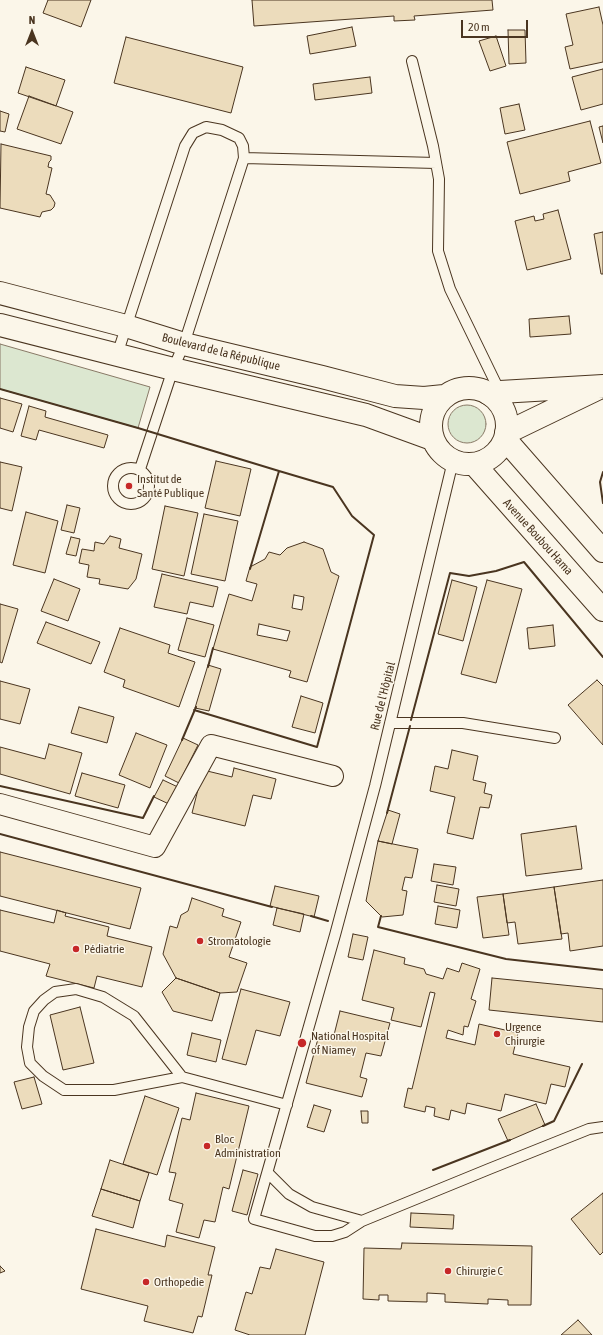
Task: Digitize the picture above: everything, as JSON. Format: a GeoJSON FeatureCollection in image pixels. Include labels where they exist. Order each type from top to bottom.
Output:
{"type":"FeatureCollection","features":[{"type":"Feature","properties":{"kind":"main road","name":"Boulevard de la République"},"geometry":{"type":"LineString","coordinates":[[0,293],[126,326],[184,344],[395,396],[424,398],[444,396]]}},
{"type":"Feature","properties":{"kind":"main road"},"geometry":{"type":"LineString","coordinates":[[0,325],[172,369],[366,415],[432,439]]}},
{"type":"Feature","properties":{"kind":"main road"},"geometry":{"type":"LineString","coordinates":[[494,393],[504,411],[507,422],[506,436],[500,448],[493,456],[484,462],[463,463],[444,456],[436,448],[432,439],[430,429],[433,411],[444,396],[455,390],[466,388],[494,393],[603,386]]}},
{"type":"Feature","properties":{"kind":"main road"},"geometry":{"type":"LineString","coordinates":[[506,436],[603,386]]}},
{"type":"Feature","properties":{"kind":"main road"},"geometry":{"type":"LineString","coordinates":[[506,436],[603,551]]}},
{"type":"Feature","properties":{"kind":"main road","name":"Avenue Boubou Hama"},"geometry":{"type":"LineString","coordinates":[[463,463],[603,610]]}},
{"type":"Feature","properties":{"kind":"street"},"geometry":{"type":"LineString","coordinates":[[0,804],[155,847],[211,746],[333,776]]}},
{"type":"Feature","properties":{"kind":"lane"},"geometry":{"type":"LineString","coordinates":[[412,62],[433,146],[439,179],[438,251],[450,289],[494,393]]}},
{"type":"Feature","properties":{"kind":"lane"},"geometry":{"type":"LineString","coordinates":[[117,355],[185,146],[193,133],[206,127],[222,130],[238,138],[243,146],[244,158],[184,344],[172,369],[140,469]]}},
{"type":"Feature","properties":{"kind":"lane"},"geometry":{"type":"LineString","coordinates":[[244,158],[436,163]]}},
{"type":"Feature","properties":{"kind":"lane","name":"Rue de l'Hôpital"},"geometry":{"type":"LineString","coordinates":[[362,1221],[345,1232],[332,1236],[315,1236],[254,1219],[335,935],[375,786],[390,723],[463,463]]}},
{"type":"Feature","properties":{"kind":"lane"},"geometry":{"type":"LineString","coordinates":[[390,723],[463,723],[555,738]]}},
{"type":"Feature","properties":{"kind":"lane"},"geometry":{"type":"LineString","coordinates":[[182,1078],[134,1016],[103,997],[76,989],[55,992],[44,1000],[34,1011],[29,1027],[27,1047],[30,1063],[44,1076],[64,1090],[114,1090],[182,1078],[287,1105]]}},
{"type":"Feature","properties":{"kind":"lane"},"geometry":{"type":"LineString","coordinates":[[268,1173],[289,1194],[312,1207],[362,1221],[590,1129],[603,1127]]}},
{"type":"Feature","properties":{"kind":"green space"},"geometry":{"type":"Polygon","coordinates":[[[0,344],[150,387],[138,428],[0,389],[0,344]]]}},
{"type":"Feature","properties":{"kind":"green space"},"geometry":{"type":"Polygon","coordinates":[[[463,405],[471,405],[478,408],[483,413],[486,424],[483,435],[478,440],[471,443],[463,443],[456,440],[451,435],[448,428],[448,420],[451,413],[456,408],[463,405]]]}},
{"type":"Feature","properties":{"kind":"building"},"geometry":{"type":"Polygon","coordinates":[[[48,0],[91,0],[81,27],[43,13],[48,0]]]}},
{"type":"Feature","properties":{"kind":"building"},"geometry":{"type":"Polygon","coordinates":[[[252,0],[492,0],[493,10],[414,16],[415,20],[394,21],[394,16],[254,26],[252,0]]]}},
{"type":"Feature","properties":{"kind":"building"},"geometry":{"type":"Polygon","coordinates":[[[599,7],[603,25],[603,62],[570,69],[565,47],[573,45],[566,14],[599,7]]]}},
{"type":"Feature","properties":{"kind":"building"},"geometry":{"type":"Polygon","coordinates":[[[352,27],[356,46],[310,54],[307,36],[352,27]]]}},
{"type":"Feature","properties":{"kind":"building"},"geometry":{"type":"Polygon","coordinates":[[[508,30],[525,30],[526,63],[509,64],[508,30]]]}},
{"type":"Feature","properties":{"kind":"building"},"geometry":{"type":"Polygon","coordinates":[[[496,36],[506,66],[490,71],[479,41],[496,36]]]}},
{"type":"Feature","properties":{"kind":"building"},"geometry":{"type":"Polygon","coordinates":[[[126,37],[243,67],[231,113],[114,83],[126,37]]]}},
{"type":"Feature","properties":{"kind":"building"},"geometry":{"type":"Polygon","coordinates":[[[26,67],[65,80],[56,106],[18,93],[26,67]]]}},
{"type":"Feature","properties":{"kind":"building"},"geometry":{"type":"Polygon","coordinates":[[[603,69],[603,104],[581,110],[572,77],[603,69]]]}},
{"type":"Feature","properties":{"kind":"building"},"geometry":{"type":"Polygon","coordinates":[[[370,77],[372,93],[315,100],[313,84],[370,77]]]}},
{"type":"Feature","properties":{"kind":"building"},"geometry":{"type":"Polygon","coordinates":[[[29,96],[73,112],[61,144],[17,129],[29,96]]]}},
{"type":"Feature","properties":{"kind":"building"},"geometry":{"type":"Polygon","coordinates":[[[519,104],[525,130],[505,134],[500,108],[519,104]]]}},
{"type":"Feature","properties":{"kind":"building"},"geometry":{"type":"Polygon","coordinates":[[[0,111],[9,114],[5,132],[0,131],[0,111]]]}},
{"type":"Feature","properties":{"kind":"building"},"geometry":{"type":"Polygon","coordinates":[[[590,121],[601,163],[568,172],[570,181],[520,194],[507,142],[590,121]]]}},
{"type":"Feature","properties":{"kind":"building"},"geometry":{"type":"Polygon","coordinates":[[[603,126],[603,143],[599,127],[603,126]]]}},
{"type":"Feature","properties":{"kind":"building"},"geometry":{"type":"Polygon","coordinates":[[[1,144],[51,156],[48,167],[52,168],[46,194],[50,195],[55,203],[51,210],[42,212],[40,217],[0,208],[1,144]]]}},
{"type":"Feature","properties":{"kind":"building"},"geometry":{"type":"Polygon","coordinates":[[[558,210],[571,259],[527,270],[515,221],[534,216],[535,221],[544,219],[543,214],[558,210]]]}},
{"type":"Feature","properties":{"kind":"building"},"geometry":{"type":"Polygon","coordinates":[[[603,232],[603,274],[601,274],[594,234],[603,232]]]}},
{"type":"Feature","properties":{"kind":"building"},"geometry":{"type":"Polygon","coordinates":[[[569,316],[571,334],[530,337],[529,319],[569,316]]]}},
{"type":"Feature","properties":{"kind":"building"},"geometry":{"type":"Polygon","coordinates":[[[0,398],[22,404],[13,432],[0,428],[0,398]]]}},
{"type":"Feature","properties":{"kind":"building"},"geometry":{"type":"Polygon","coordinates":[[[29,406],[46,411],[45,417],[108,435],[104,448],[39,430],[36,440],[21,436],[29,406]]]}},
{"type":"Feature","properties":{"kind":"building"},"geometry":{"type":"Polygon","coordinates":[[[216,461],[251,469],[240,516],[205,508],[216,461]]]}},
{"type":"Feature","properties":{"kind":"building"},"geometry":{"type":"Polygon","coordinates":[[[0,462],[22,467],[12,511],[0,508],[0,462]]]}},
{"type":"Feature","properties":{"kind":"building"},"geometry":{"type":"Polygon","coordinates":[[[67,505],[80,508],[74,533],[61,530],[67,505]]]}},
{"type":"Feature","properties":{"kind":"building"},"geometry":{"type":"Polygon","coordinates":[[[165,506],[198,513],[184,576],[152,569],[165,506]]]}},
{"type":"Feature","properties":{"kind":"building"},"geometry":{"type":"Polygon","coordinates":[[[26,512],[58,521],[45,573],[13,565],[26,512]]]}},
{"type":"Feature","properties":{"kind":"building"},"geometry":{"type":"Polygon","coordinates":[[[204,514],[238,521],[225,581],[191,574],[204,514]]]}},
{"type":"Feature","properties":{"kind":"building"},"geometry":{"type":"Polygon","coordinates":[[[110,536],[121,539],[119,548],[142,554],[136,579],[128,589],[99,584],[100,579],[87,577],[89,565],[79,563],[82,549],[94,551],[95,542],[104,544],[110,536]]]}},
{"type":"Feature","properties":{"kind":"building"},"geometry":{"type":"Polygon","coordinates":[[[71,537],[80,539],[76,556],[66,554],[71,537]]]}},
{"type":"Feature","properties":{"kind":"building"},"geometry":{"type":"Polygon","coordinates":[[[304,542],[323,549],[331,572],[339,576],[307,682],[289,677],[291,671],[213,649],[229,594],[252,601],[257,584],[246,581],[250,567],[265,559],[269,552],[280,555],[287,548],[304,542]],[[294,595],[292,608],[302,610],[304,597],[294,595]],[[259,624],[257,635],[287,641],[290,631],[259,624]]]}},
{"type":"Feature","properties":{"kind":"building"},"geometry":{"type":"Polygon","coordinates":[[[162,574],[218,587],[213,607],[190,602],[187,614],[154,607],[162,574]]]}},
{"type":"Feature","properties":{"kind":"building"},"geometry":{"type":"Polygon","coordinates":[[[54,579],[80,589],[68,621],[41,611],[54,579]]]}},
{"type":"Feature","properties":{"kind":"building"},"geometry":{"type":"Polygon","coordinates":[[[452,580],[477,587],[463,641],[438,634],[452,580]]]}},
{"type":"Feature","properties":{"kind":"building"},"geometry":{"type":"Polygon","coordinates":[[[487,580],[522,589],[496,683],[461,674],[487,580]]]}},
{"type":"Feature","properties":{"kind":"building"},"geometry":{"type":"Polygon","coordinates":[[[0,604],[18,609],[2,663],[0,662],[0,604]]]}},
{"type":"Feature","properties":{"kind":"building"},"geometry":{"type":"Polygon","coordinates":[[[187,618],[214,625],[205,657],[178,650],[187,618]]]}},
{"type":"Feature","properties":{"kind":"building"},"geometry":{"type":"Polygon","coordinates":[[[46,622],[100,642],[91,664],[37,643],[46,622]]]}},
{"type":"Feature","properties":{"kind":"building"},"geometry":{"type":"Polygon","coordinates":[[[553,625],[555,646],[529,649],[527,628],[553,625]]]}},
{"type":"Feature","properties":{"kind":"building"},"geometry":{"type":"Polygon","coordinates":[[[120,628],[170,645],[168,653],[195,662],[179,707],[123,687],[125,680],[104,672],[120,628]]]}},
{"type":"Feature","properties":{"kind":"building"},"geometry":{"type":"Polygon","coordinates":[[[208,665],[221,669],[209,711],[195,708],[208,665]]]}},
{"type":"Feature","properties":{"kind":"building"},"geometry":{"type":"Polygon","coordinates":[[[597,680],[603,686],[603,745],[568,705],[597,680]]]}},
{"type":"Feature","properties":{"kind":"building"},"geometry":{"type":"Polygon","coordinates":[[[0,681],[30,689],[20,724],[0,719],[0,681]]]}},
{"type":"Feature","properties":{"kind":"building"},"geometry":{"type":"Polygon","coordinates":[[[301,696],[323,703],[315,733],[292,727],[301,696]]]}},
{"type":"Feature","properties":{"kind":"building"},"geometry":{"type":"Polygon","coordinates":[[[79,707],[114,717],[107,743],[71,733],[79,707]]]}},
{"type":"Feature","properties":{"kind":"building"},"geometry":{"type":"Polygon","coordinates":[[[136,733],[167,745],[150,788],[119,775],[136,733]]]}},
{"type":"Feature","properties":{"kind":"building"},"geometry":{"type":"Polygon","coordinates":[[[183,738],[198,745],[179,783],[165,776],[183,738]]]}},
{"type":"Feature","properties":{"kind":"building"},"geometry":{"type":"Polygon","coordinates":[[[49,744],[82,753],[70,794],[0,774],[0,747],[45,759],[49,744]]]}},
{"type":"Feature","properties":{"kind":"building"},"geometry":{"type":"Polygon","coordinates":[[[452,750],[478,756],[473,780],[486,783],[484,793],[492,795],[489,808],[480,807],[473,839],[447,833],[455,797],[430,791],[435,766],[448,769],[452,750]]]}},
{"type":"Feature","properties":{"kind":"building"},"geometry":{"type":"Polygon","coordinates":[[[234,768],[276,779],[271,799],[253,795],[245,826],[192,813],[203,770],[232,777],[234,768]]]}},
{"type":"Feature","properties":{"kind":"building"},"geometry":{"type":"Polygon","coordinates":[[[82,773],[125,785],[118,808],[75,796],[82,773]]]}},
{"type":"Feature","properties":{"kind":"building"},"geometry":{"type":"Polygon","coordinates":[[[163,780],[180,788],[171,805],[154,797],[163,780]]]}},
{"type":"Feature","properties":{"kind":"building"},"geometry":{"type":"Polygon","coordinates":[[[388,810],[400,814],[392,844],[378,841],[388,810]]]}},
{"type":"Feature","properties":{"kind":"building"},"geometry":{"type":"Polygon","coordinates":[[[576,826],[582,869],[526,876],[521,834],[576,826]]]}},
{"type":"Feature","properties":{"kind":"building"},"geometry":{"type":"Polygon","coordinates":[[[378,841],[418,849],[412,878],[405,877],[402,890],[407,891],[403,915],[382,917],[366,901],[378,841]]]}},
{"type":"Feature","properties":{"kind":"building"},"geometry":{"type":"Polygon","coordinates":[[[0,852],[141,888],[130,929],[0,896],[0,852]]]}},
{"type":"Feature","properties":{"kind":"building"},"geometry":{"type":"Polygon","coordinates":[[[434,864],[456,867],[453,885],[431,881],[434,864]]]}},
{"type":"Feature","properties":{"kind":"building"},"geometry":{"type":"Polygon","coordinates":[[[603,880],[603,946],[570,951],[568,933],[561,934],[554,887],[603,880]]]}},
{"type":"Feature","properties":{"kind":"building"},"geometry":{"type":"Polygon","coordinates":[[[437,885],[459,889],[456,906],[434,902],[437,885]]]}},
{"type":"Feature","properties":{"kind":"building"},"geometry":{"type":"Polygon","coordinates":[[[275,886],[319,896],[314,917],[270,906],[275,886]]]}},
{"type":"Feature","properties":{"kind":"building"},"geometry":{"type":"Polygon","coordinates":[[[554,887],[562,939],[518,944],[515,922],[507,923],[503,894],[554,887]]]}},
{"type":"Feature","properties":{"kind":"building"},"geometry":{"type":"Polygon","coordinates":[[[503,894],[509,935],[483,938],[477,897],[503,894]]]}},
{"type":"Feature","properties":{"kind":"building","name":"Stromatologie"},"geometry":{"type":"Polygon","coordinates":[[[192,898],[224,909],[222,916],[241,922],[229,957],[247,963],[237,992],[220,993],[176,978],[163,954],[170,926],[177,928],[181,915],[188,911],[192,898]]]}},
{"type":"Feature","properties":{"kind":"building"},"geometry":{"type":"Polygon","coordinates":[[[438,906],[460,910],[457,928],[435,924],[438,906]]]}},
{"type":"Feature","properties":{"kind":"building"},"geometry":{"type":"Polygon","coordinates":[[[277,908],[304,914],[300,932],[273,925],[277,908]]]}},
{"type":"Feature","properties":{"kind":"building","name":"Pédiatrie"},"geometry":{"type":"Polygon","coordinates":[[[0,910],[54,923],[57,910],[66,913],[65,916],[109,927],[107,936],[152,947],[142,987],[97,976],[94,988],[46,976],[50,964],[0,951],[0,910]]]}},
{"type":"Feature","properties":{"kind":"building"},"geometry":{"type":"Polygon","coordinates":[[[353,934],[368,937],[363,960],[348,957],[353,934]]]}},
{"type":"Feature","properties":{"kind":"building","name":"Urgence Chirurgie"},"geometry":{"type":"Polygon","coordinates":[[[374,950],[405,958],[404,964],[424,969],[426,974],[443,979],[447,968],[459,972],[462,963],[480,969],[471,999],[476,1001],[468,1027],[464,1026],[463,1035],[448,1030],[446,1038],[475,1045],[479,1024],[518,1033],[513,1054],[570,1067],[565,1087],[551,1084],[546,1104],[505,1094],[501,1111],[467,1103],[465,1114],[451,1110],[449,1120],[434,1116],[435,1108],[426,1106],[425,1112],[404,1107],[408,1088],[412,1089],[435,993],[430,992],[421,1027],[391,1020],[394,1008],[362,1000],[374,950]]]}},
{"type":"Feature","properties":{"kind":"building"},"geometry":{"type":"Polygon","coordinates":[[[176,978],[220,993],[212,1021],[173,1011],[162,992],[176,978]]]}},
{"type":"Feature","properties":{"kind":"building"},"geometry":{"type":"Polygon","coordinates":[[[492,978],[603,989],[603,1022],[489,1010],[492,978]]]}},
{"type":"Feature","properties":{"kind":"building"},"geometry":{"type":"Polygon","coordinates":[[[241,989],[290,1002],[280,1036],[256,1030],[246,1065],[222,1059],[241,989]]]}},
{"type":"Feature","properties":{"kind":"building"},"geometry":{"type":"Polygon","coordinates":[[[80,1007],[94,1063],[63,1070],[50,1015],[80,1007]]]}},
{"type":"Feature","properties":{"kind":"building"},"geometry":{"type":"Polygon","coordinates":[[[340,1011],[390,1023],[381,1056],[366,1053],[360,1077],[367,1079],[362,1097],[306,1083],[319,1035],[333,1039],[340,1011]]]}},
{"type":"Feature","properties":{"kind":"building"},"geometry":{"type":"Polygon","coordinates":[[[192,1033],[221,1040],[216,1062],[187,1055],[192,1033]]]}},
{"type":"Feature","properties":{"kind":"building"},"geometry":{"type":"Polygon","coordinates":[[[34,1077],[42,1104],[22,1109],[14,1082],[34,1077]]]}},
{"type":"Feature","properties":{"kind":"building","name":"Bloc Administration"},"geometry":{"type":"Polygon","coordinates":[[[196,1093],[249,1106],[229,1189],[223,1187],[215,1222],[204,1220],[199,1238],[176,1232],[183,1204],[169,1200],[176,1173],[169,1172],[182,1118],[190,1120],[196,1093]]]}},
{"type":"Feature","properties":{"kind":"building"},"geometry":{"type":"Polygon","coordinates":[[[145,1096],[179,1108],[157,1175],[123,1164],[145,1096]]]}},
{"type":"Feature","properties":{"kind":"building"},"geometry":{"type":"Polygon","coordinates":[[[536,1104],[545,1125],[508,1141],[498,1119],[536,1104]]]}},
{"type":"Feature","properties":{"kind":"building"},"geometry":{"type":"Polygon","coordinates":[[[314,1105],[331,1110],[324,1132],[307,1127],[314,1105]]]}},
{"type":"Feature","properties":{"kind":"building"},"geometry":{"type":"Polygon","coordinates":[[[361,1111],[368,1111],[368,1123],[362,1123],[361,1111]]]}},
{"type":"Feature","properties":{"kind":"building"},"geometry":{"type":"Polygon","coordinates":[[[110,1160],[149,1173],[140,1201],[101,1189],[110,1160]]]}},
{"type":"Feature","properties":{"kind":"building"},"geometry":{"type":"Polygon","coordinates":[[[243,1170],[258,1174],[247,1215],[232,1211],[243,1170]]]}},
{"type":"Feature","properties":{"kind":"building"},"geometry":{"type":"Polygon","coordinates":[[[101,1189],[140,1201],[133,1228],[92,1216],[101,1189]]]}},
{"type":"Feature","properties":{"kind":"building"},"geometry":{"type":"Polygon","coordinates":[[[603,1193],[603,1252],[600,1255],[571,1219],[603,1193]]]}},
{"type":"Feature","properties":{"kind":"building"},"geometry":{"type":"Polygon","coordinates":[[[411,1213],[454,1215],[453,1229],[410,1227],[411,1213]]]}},
{"type":"Feature","properties":{"kind":"building","name":"Orthopedie"},"geometry":{"type":"Polygon","coordinates":[[[96,1229],[165,1247],[167,1235],[215,1247],[208,1275],[212,1275],[202,1317],[198,1316],[193,1333],[144,1321],[148,1306],[81,1289],[96,1229]]]}},
{"type":"Feature","properties":{"kind":"building","name":"Chirurgie C"},"geometry":{"type":"Polygon","coordinates":[[[402,1243],[532,1246],[531,1305],[508,1305],[508,1300],[488,1299],[488,1304],[445,1302],[445,1294],[427,1293],[427,1302],[388,1301],[388,1295],[379,1295],[379,1300],[363,1299],[364,1248],[401,1249],[402,1243]]]}},
{"type":"Feature","properties":{"kind":"building"},"geometry":{"type":"Polygon","coordinates":[[[276,1249],[324,1262],[305,1335],[250,1335],[235,1330],[246,1292],[252,1294],[260,1267],[270,1269],[276,1249]]]}},
{"type":"Feature","properties":{"kind":"building"},"geometry":{"type":"Polygon","coordinates":[[[0,1266],[5,1271],[0,1273],[0,1266]]]}},
{"type":"Feature","properties":{"kind":"building"},"geometry":{"type":"Polygon","coordinates":[[[578,1320],[592,1335],[561,1335],[578,1320]]]}},
{"type":"Feature","properties":{"kind":"wall"},"geometry":{"type":"LineString","coordinates":[[0,389],[138,428],[279,471],[250,569]]}},
{"type":"Feature","properties":{"kind":"wall"},"geometry":{"type":"LineString","coordinates":[[194,710],[317,747],[374,535],[352,516],[333,487],[279,471]]}},
{"type":"Feature","properties":{"kind":"wall"},"geometry":{"type":"LineString","coordinates":[[603,472],[600,482],[603,503]]}},
{"type":"Feature","properties":{"kind":"wall"},"geometry":{"type":"LineString","coordinates":[[411,720],[450,573],[469,576],[496,571],[524,562],[603,657]]}},
{"type":"Feature","properties":{"kind":"wall"},"geometry":{"type":"LineString","coordinates":[[208,667],[213,648]]}},
{"type":"Feature","properties":{"kind":"wall"},"geometry":{"type":"LineString","coordinates":[[182,740],[196,707]]}},
{"type":"Feature","properties":{"kind":"wall"},"geometry":{"type":"LineString","coordinates":[[387,813],[410,726]]}},
{"type":"Feature","properties":{"kind":"wall"},"geometry":{"type":"LineString","coordinates":[[0,786],[143,818],[154,796]]}},
{"type":"Feature","properties":{"kind":"wall"},"geometry":{"type":"LineString","coordinates":[[0,834],[272,907]]}},
{"type":"Feature","properties":{"kind":"wall"},"geometry":{"type":"LineString","coordinates":[[311,916],[328,921]]}},
{"type":"Feature","properties":{"kind":"wall"},"geometry":{"type":"LineString","coordinates":[[381,916],[378,927],[506,959],[603,970]]}},
{"type":"Feature","properties":{"kind":"wall"},"geometry":{"type":"LineString","coordinates":[[543,1126],[554,1121],[582,1064]]}},
{"type":"Feature","properties":{"kind":"wall"},"geometry":{"type":"LineString","coordinates":[[433,1170],[510,1140]]}},
{"type":"Feature","properties":{"kind":"place","name":"Institut de Santé Publique"},"geometry":{"type":"Point","coordinates":[129,486]}},
{"type":"Feature","properties":{"kind":"place","name":"Stromatologie"},"geometry":{"type":"Point","coordinates":[200,941]}},
{"type":"Feature","properties":{"kind":"place","name":"Pédiatrie"},"geometry":{"type":"Point","coordinates":[76,949]}},
{"type":"Feature","properties":{"kind":"place","name":"Urgence Chirurgie"},"geometry":{"type":"Point","coordinates":[497,1034]}},
{"type":"Feature","properties":{"kind":"place","name":"National Hospital of Niamey"},"geometry":{"type":"Point","coordinates":[302,1043]}},
{"type":"Feature","properties":{"kind":"place","name":"Bloc Administration"},"geometry":{"type":"Point","coordinates":[207,1146]}},
{"type":"Feature","properties":{"kind":"place","name":"Chirurgie C"},"geometry":{"type":"Point","coordinates":[448,1271]}},
{"type":"Feature","properties":{"kind":"place","name":"Orthopedie"},"geometry":{"type":"Point","coordinates":[146,1282]}}]}
